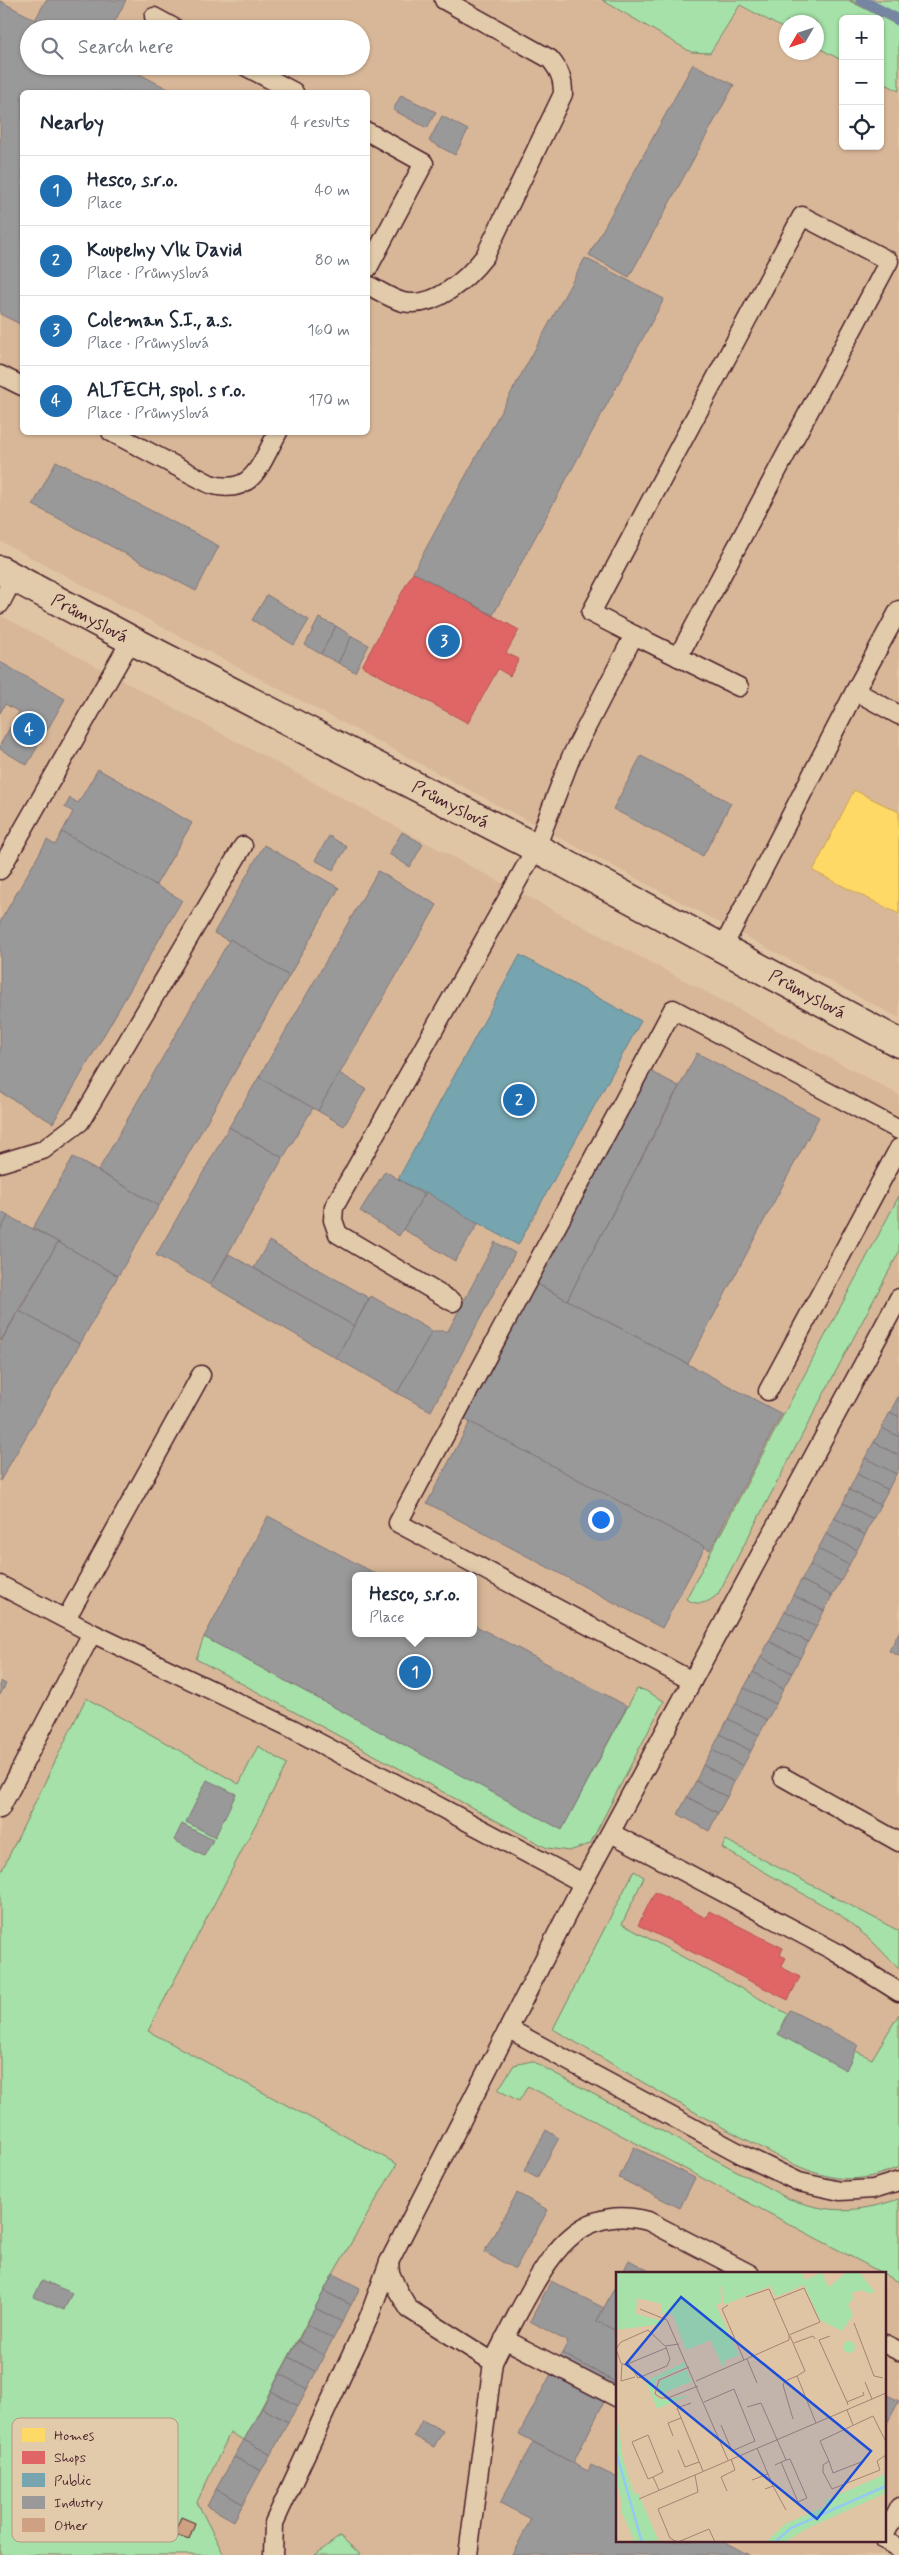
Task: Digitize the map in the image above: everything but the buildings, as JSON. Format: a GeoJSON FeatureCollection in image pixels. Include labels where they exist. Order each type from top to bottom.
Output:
{"type":"FeatureCollection","features":[{"type":"Feature","properties":{"kind":"street","name":"Průmyslová"},"geometry":{"type":"LineString","coordinates":[[7,574],[131,640],[536,848],[899,1043]]}},
{"type":"Feature","properties":{"kind":"lane"},"geometry":{"type":"LineString","coordinates":[[370,286],[403,302],[422,301],[438,296],[458,285],[472,273],[485,256],[563,94],[563,81],[558,69],[550,59],[444,0]]}},
{"type":"Feature","properties":{"kind":"lane"},"geometry":{"type":"LineString","coordinates":[[154,17],[160,20]]}},
{"type":"Feature","properties":{"kind":"lane"},"geometry":{"type":"LineString","coordinates":[[262,75],[290,90]]}},
{"type":"Feature","properties":{"kind":"lane"},"geometry":{"type":"LineString","coordinates":[[370,133],[424,163],[370,264]]}},
{"type":"Feature","properties":{"kind":"lane"},"geometry":{"type":"LineString","coordinates":[[678,657],[889,261],[802,216],[591,613],[634,635],[678,657],[738,687]]}},
{"type":"Feature","properties":{"kind":"lane"},"geometry":{"type":"LineString","coordinates":[[0,375],[20,385]]}},
{"type":"Feature","properties":{"kind":"lane"},"geometry":{"type":"LineString","coordinates":[[117,435],[210,484],[225,488],[240,486],[250,479],[276,435]]}},
{"type":"Feature","properties":{"kind":"lane"},"geometry":{"type":"LineString","coordinates":[[0,604],[7,574]]}},
{"type":"Feature","properties":{"kind":"lane"},"geometry":{"type":"LineString","coordinates":[[722,949],[899,610]]}},
{"type":"Feature","properties":{"kind":"lane"},"geometry":{"type":"LineString","coordinates":[[453,1302],[338,1234],[333,1220],[334,1207],[536,848],[571,757],[634,635]]}},
{"type":"Feature","properties":{"kind":"lane"},"geometry":{"type":"LineString","coordinates":[[0,870],[131,640]]}},
{"type":"Feature","properties":{"kind":"lane"},"geometry":{"type":"LineString","coordinates":[[856,691],[899,715]]}},
{"type":"Feature","properties":{"kind":"lane"},"geometry":{"type":"LineString","coordinates":[[0,1163],[43,1150],[80,1122],[243,846]]}},
{"type":"Feature","properties":{"kind":"lane"},"geometry":{"type":"LineString","coordinates":[[692,1681],[398,1523],[672,1009],[899,1130]]}},
{"type":"Feature","properties":{"kind":"lane"},"geometry":{"type":"LineString","coordinates":[[768,1390],[899,1148]]}},
{"type":"Feature","properties":{"kind":"lane"},"geometry":{"type":"LineString","coordinates":[[274,2555],[274,2523],[369,2318],[389,2262],[583,1883],[899,1298]]}},
{"type":"Feature","properties":{"kind":"lane"},"geometry":{"type":"LineString","coordinates":[[66,1619],[201,1375]]}},
{"type":"Feature","properties":{"kind":"lane"},"geometry":{"type":"LineString","coordinates":[[0,1585],[92,1633],[291,1728],[583,1883]]}},
{"type":"Feature","properties":{"kind":"lane"},"geometry":{"type":"LineString","coordinates":[[0,1809],[92,1633]]}},
{"type":"Feature","properties":{"kind":"lane"},"geometry":{"type":"LineString","coordinates":[[783,1778],[899,1842]]}},
{"type":"Feature","properties":{"kind":"lane"},"geometry":{"type":"LineString","coordinates":[[611,1833],[834,1951],[899,1992]]}},
{"type":"Feature","properties":{"kind":"lane"},"geometry":{"type":"LineString","coordinates":[[509,2029],[743,2155],[798,2182],[840,2191],[873,2189],[899,2181]]}},
{"type":"Feature","properties":{"kind":"lane"},"geometry":{"type":"LineString","coordinates":[[468,2555],[493,2362],[504,2338],[555,2250],[578,2231],[592,2223],[614,2217],[632,2217],[648,2221],[746,2272]]}},
{"type":"Feature","properties":{"kind":"lane"},"geometry":{"type":"LineString","coordinates":[[389,2262],[393,2280],[408,2309],[493,2362]]}},
{"type":"Feature","properties":{"kind":"lane"},"geometry":{"type":"LineString","coordinates":[[504,2338],[616,2397]]}},
{"type":"Feature","properties":{"kind":"lane"},"geometry":{"type":"LineString","coordinates":[[886,2344],[899,2351]]}},
{"type":"Feature","properties":{"kind":"lane"},"geometry":{"type":"LineString","coordinates":[[886,2532],[899,2507]]}},
{"type":"Feature","properties":{"kind":"lane"},"geometry":{"type":"LineString","coordinates":[[886,2541],[899,2549]]}},
{"type":"Feature","properties":{"kind":"shaded area"},"geometry":{"type":"Polygon","coordinates":[[[0,0],[602,0],[691,52],[710,54],[740,6],[779,27],[779,60],[824,60],[824,51],[839,59],[839,150],[884,150],[884,83],[899,91],[899,1018],[0,541],[0,0]]]}},
{"type":"Feature","properties":{"kind":"shaded area"},"geometry":{"type":"Polygon","coordinates":[[[0,615],[899,1095],[899,2555],[361,2555],[340,2536],[315,2555],[224,2555],[197,2502],[245,2401],[0,2291],[0,615]]]}},
{"type":"Feature","properties":{"kind":"green space"},"geometry":{"type":"Polygon","coordinates":[[[602,0],[848,0],[877,15],[839,15],[839,59],[824,51],[824,15],[779,15],[779,26],[740,5],[710,53],[691,52],[602,0]]]}},
{"type":"Feature","properties":{"kind":"green space"},"geometry":{"type":"Polygon","coordinates":[[[850,0],[899,0],[899,25],[884,17],[884,15],[879,15],[850,0]]]}},
{"type":"Feature","properties":{"kind":"green space"},"geometry":{"type":"Polygon","coordinates":[[[884,18],[899,26],[899,91],[884,83],[884,18]]]}},
{"type":"Feature","properties":{"kind":"green space"},"geometry":{"type":"Polygon","coordinates":[[[899,1196],[899,1252],[718,1594],[703,1603],[695,1603],[686,1599],[899,1196]]]}},
{"type":"Feature","properties":{"kind":"green space"},"geometry":{"type":"Polygon","coordinates":[[[204,1637],[562,1829],[637,1689],[644,1690],[664,1701],[590,1844],[569,1851],[547,1848],[196,1659],[204,1637]]]}},
{"type":"Feature","properties":{"kind":"green space"},"geometry":{"type":"Polygon","coordinates":[[[86,1698],[239,1784],[258,1746],[287,1764],[148,2031],[397,2164],[333,2274],[244,2440],[230,2433],[197,2502],[224,2555],[0,2555],[0,1874],[86,1698]]]}},
{"type":"Feature","properties":{"kind":"green space"},"geometry":{"type":"Polygon","coordinates":[[[726,1840],[899,1931],[899,1969],[871,1940],[839,1914],[722,1848],[726,1840]]]}},
{"type":"Feature","properties":{"kind":"green space"},"geometry":{"type":"Polygon","coordinates":[[[634,1871],[644,1877],[622,1924],[858,2052],[872,2059],[899,2014],[899,2167],[875,2175],[849,2179],[822,2175],[802,2168],[704,2117],[553,2029],[634,1871]]]}},
{"type":"Feature","properties":{"kind":"green space"},"geometry":{"type":"Polygon","coordinates":[[[532,2061],[787,2198],[816,2207],[843,2210],[869,2207],[899,2199],[899,2282],[886,2275],[886,2272],[880,2272],[528,2086],[519,2101],[498,2090],[514,2065],[532,2061]]]}},
{"type":"Feature","properties":{"kind":"green space"},"geometry":{"type":"Polygon","coordinates":[[[340,2536],[361,2555],[315,2555],[340,2536]]]}},
{"type":"Feature","properties":{"kind":"waterway"},"geometry":{"type":"LineString","coordinates":[[861,0],[899,20]]}},
{"type":"Feature","properties":{"kind":"place","name":"Coleman S.I., a.s."},"geometry":{"type":"Point","coordinates":[444,641]}},
{"type":"Feature","properties":{"kind":"place","name":"ALTECH, spol. s r.o."},"geometry":{"type":"Point","coordinates":[29,729]}},
{"type":"Feature","properties":{"kind":"place","name":"Koupelny Vlk David"},"geometry":{"type":"Point","coordinates":[519,1100]}},
{"type":"Feature","properties":{"kind":"place","name":"Hesco, s.r.o."},"geometry":{"type":"Point","coordinates":[415,1672]}}]}
